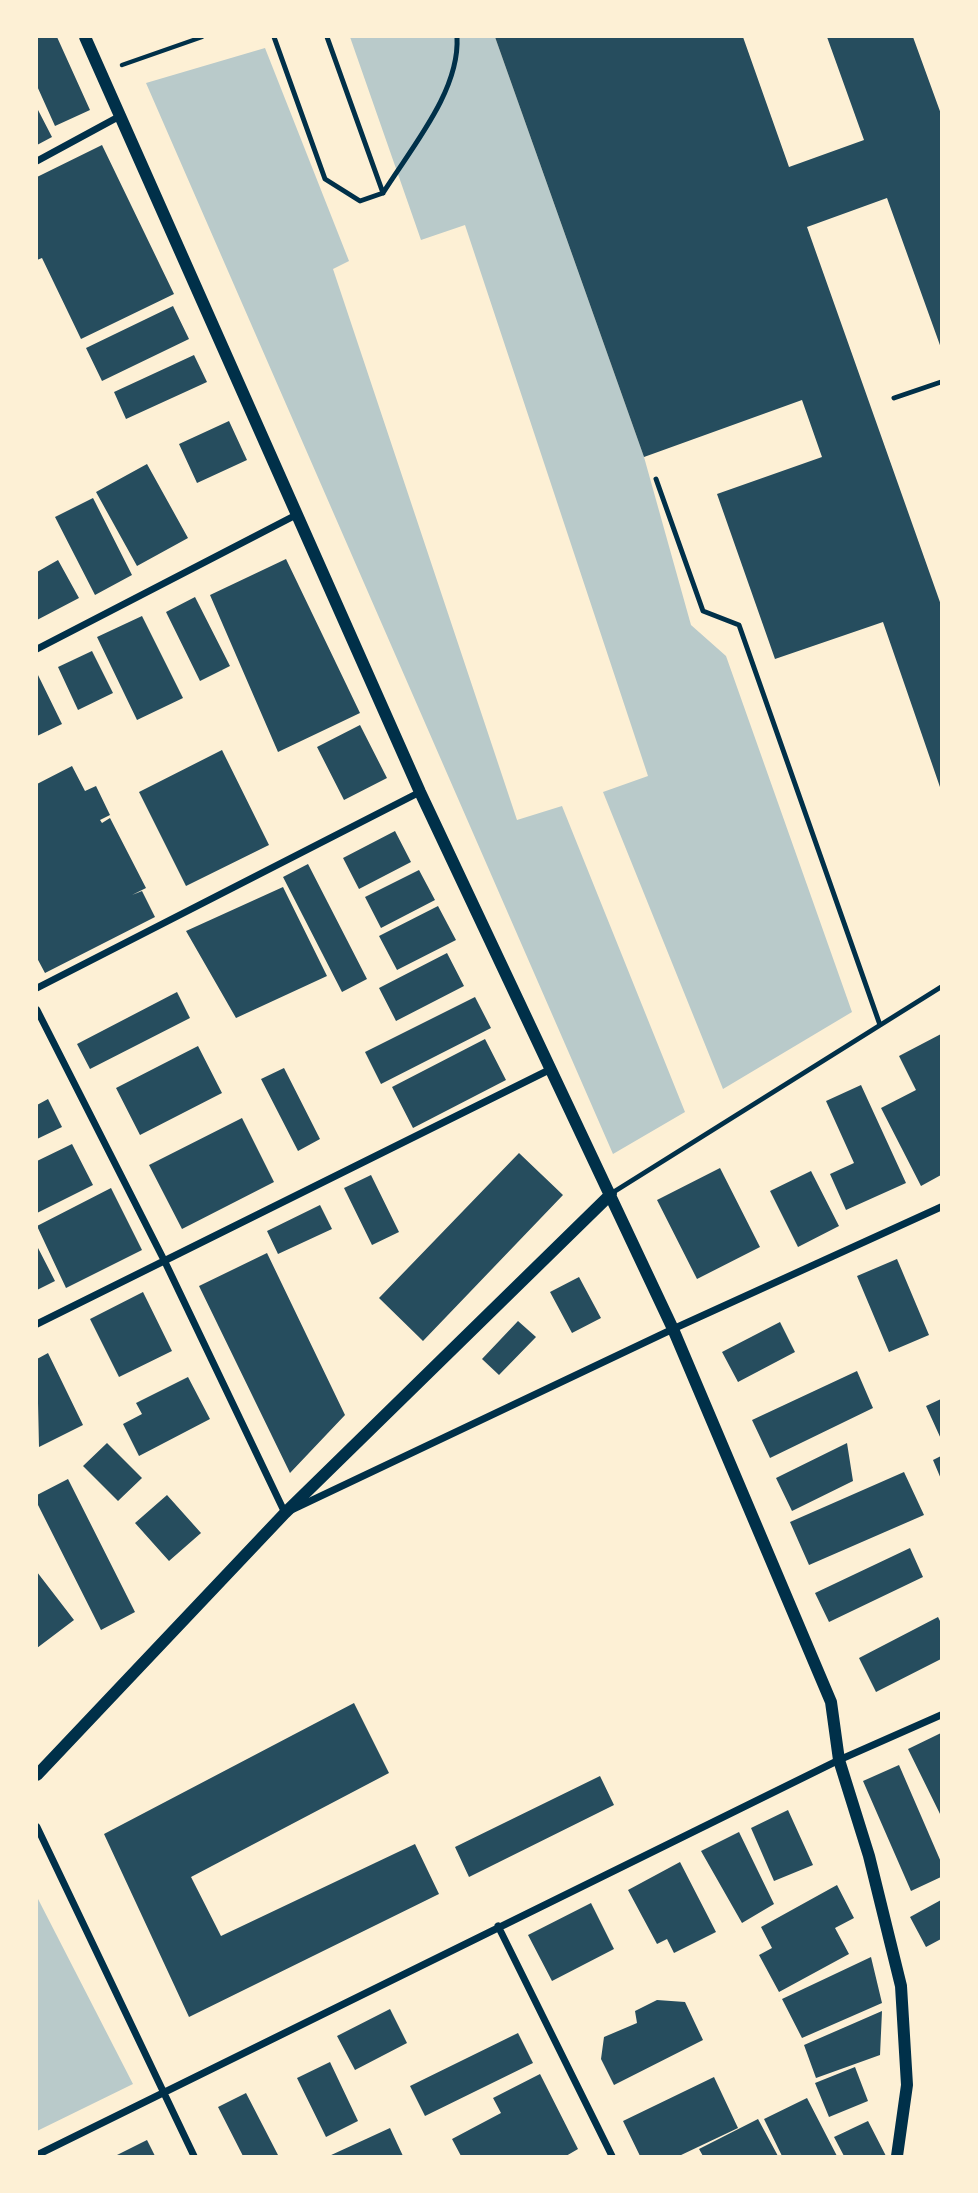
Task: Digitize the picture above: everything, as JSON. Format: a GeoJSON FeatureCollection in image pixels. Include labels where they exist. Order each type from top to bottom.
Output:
{"type":"FeatureCollection","features":[{"type":"Feature","properties":{"kind":"street"},"geometry":{"type":"LineString","coordinates":[[85,37],[420,792],[673,1329],[831,1702],[839,1760],[869,1856],[901,1986],[907,2085],[897,2156]]}},
{"type":"Feature","properties":{"kind":"street"},"geometry":{"type":"LineString","coordinates":[[37,161],[120,116]]}},
{"type":"Feature","properties":{"kind":"street"},"geometry":{"type":"LineString","coordinates":[[37,649],[296,515]]}},
{"type":"Feature","properties":{"kind":"street"},"geometry":{"type":"LineString","coordinates":[[37,988],[420,792]]}},
{"type":"Feature","properties":{"kind":"street"},"geometry":{"type":"LineString","coordinates":[[37,1010],[165,1262],[285,1513]]}},
{"type":"Feature","properties":{"kind":"street"},"geometry":{"type":"LineString","coordinates":[[37,1324],[549,1070]]}},
{"type":"Feature","properties":{"kind":"street"},"geometry":{"type":"LineString","coordinates":[[37,1775],[285,1513],[611,1194]]}},
{"type":"Feature","properties":{"kind":"street"},"geometry":{"type":"LineString","coordinates":[[285,1513],[673,1329],[941,1206]]}},
{"type":"Feature","properties":{"kind":"street"},"geometry":{"type":"LineString","coordinates":[[37,2155],[839,1760],[941,1715]]}},
{"type":"Feature","properties":{"kind":"street"},"geometry":{"type":"LineString","coordinates":[[37,1827],[194,2156]]}},
{"type":"Feature","properties":{"kind":"street"},"geometry":{"type":"LineString","coordinates":[[498,1926],[612,2156]]}},
{"type":"Feature","properties":{"kind":"lane"},"geometry":{"type":"LineString","coordinates":[[274,37],[326,179],[360,201],[383,193],[449,86],[458,57],[457,37]]}},
{"type":"Feature","properties":{"kind":"lane"},"geometry":{"type":"LineString","coordinates":[[327,37],[383,193]]}},
{"type":"Feature","properties":{"kind":"lane"},"geometry":{"type":"LineString","coordinates":[[894,398],[941,382]]}},
{"type":"Feature","properties":{"kind":"lane"},"geometry":{"type":"LineString","coordinates":[[656,478],[703,611],[739,625],[880,1025]]}},
{"type":"Feature","properties":{"kind":"lane"},"geometry":{"type":"LineString","coordinates":[[611,1194],[941,987]]}},
{"type":"Feature","properties":{"kind":"path"},"geometry":{"type":"LineString","coordinates":[[101,73],[202,37]]}},
{"type":"Feature","properties":{"kind":"shaded area"},"geometry":{"type":"Polygon","coordinates":[[[350,37],[495,37],[644,457],[691,625],[726,656],[852,1012],[723,1089],[603,792],[648,776],[465,225],[421,240],[350,37]]]}},
{"type":"Feature","properties":{"kind":"shaded area"},"geometry":{"type":"Polygon","coordinates":[[[265,48],[349,261],[333,269],[517,820],[562,806],[685,1112],[613,1154],[146,83],[265,48]]]}},
{"type":"Feature","properties":{"kind":"shaded area"},"geometry":{"type":"Polygon","coordinates":[[[37,1897],[133,2084],[37,2131],[37,1897]]]}},
{"type":"Feature","properties":{"kind":"building"},"geometry":{"type":"Polygon","coordinates":[[[37,37],[57,37],[90,110],[55,126],[37,86],[37,37]]]}},
{"type":"Feature","properties":{"kind":"building"},"geometry":{"type":"Polygon","coordinates":[[[495,37],[743,37],[789,167],[864,140],[827,37],[913,37],[941,114],[941,348],[887,198],[807,227],[941,605],[941,790],[883,622],[775,659],[717,494],[822,457],[802,400],[644,457],[495,37]]]}},
{"type":"Feature","properties":{"kind":"building"},"geometry":{"type":"Polygon","coordinates":[[[37,108],[52,137],[37,145],[37,108]]]}},
{"type":"Feature","properties":{"kind":"building"},"geometry":{"type":"Polygon","coordinates":[[[102,145],[174,294],[81,339],[42,258],[37,260],[37,177],[102,145]]]}},
{"type":"Feature","properties":{"kind":"building"},"geometry":{"type":"Polygon","coordinates":[[[173,306],[189,339],[102,381],[86,348],[173,306]]]}},
{"type":"Feature","properties":{"kind":"building"},"geometry":{"type":"Polygon","coordinates":[[[194,355],[207,382],[126,419],[114,392],[194,355]]]}},
{"type":"Feature","properties":{"kind":"building"},"geometry":{"type":"Polygon","coordinates":[[[229,421],[247,460],[197,483],[179,444],[229,421]]]}},
{"type":"Feature","properties":{"kind":"building"},"geometry":{"type":"Polygon","coordinates":[[[147,464],[188,538],[137,566],[96,492],[147,464]]]}},
{"type":"Feature","properties":{"kind":"building"},"geometry":{"type":"Polygon","coordinates":[[[93,498],[132,575],[95,595],[55,517],[93,498]]]}},
{"type":"Feature","properties":{"kind":"building"},"geometry":{"type":"Polygon","coordinates":[[[286,559],[360,713],[278,752],[210,595],[286,559]]]}},
{"type":"Feature","properties":{"kind":"building"},"geometry":{"type":"Polygon","coordinates":[[[58,560],[79,598],[37,620],[37,572],[58,560]]]}},
{"type":"Feature","properties":{"kind":"building"},"geometry":{"type":"Polygon","coordinates":[[[195,597],[230,666],[200,681],[166,612],[195,597]]]}},
{"type":"Feature","properties":{"kind":"building"},"geometry":{"type":"Polygon","coordinates":[[[142,616],[183,698],[137,720],[97,637],[142,616]]]}},
{"type":"Feature","properties":{"kind":"building"},"geometry":{"type":"Polygon","coordinates":[[[92,651],[113,693],[78,710],[58,667],[92,651]]]}},
{"type":"Feature","properties":{"kind":"building"},"geometry":{"type":"Polygon","coordinates":[[[37,673],[62,724],[37,736],[37,673]]]}},
{"type":"Feature","properties":{"kind":"building"},"geometry":{"type":"Polygon","coordinates":[[[360,725],[387,778],[344,800],[317,747],[360,725]]]}},
{"type":"Feature","properties":{"kind":"building"},"geometry":{"type":"Polygon","coordinates":[[[222,750],[269,845],[186,886],[139,792],[222,750]]]}},
{"type":"Feature","properties":{"kind":"building"},"geometry":{"type":"Polygon","coordinates":[[[72,766],[85,791],[96,786],[110,815],[100,820],[102,823],[110,818],[146,888],[132,895],[142,891],[155,917],[45,973],[37,958],[37,784],[72,766]]]}},
{"type":"Feature","properties":{"kind":"building"},"geometry":{"type":"Polygon","coordinates":[[[395,831],[411,862],[359,889],[343,858],[395,831]]]}},
{"type":"Feature","properties":{"kind":"building"},"geometry":{"type":"Polygon","coordinates":[[[308,864],[367,979],[342,992],[283,877],[308,864]]]}},
{"type":"Feature","properties":{"kind":"building"},"geometry":{"type":"Polygon","coordinates":[[[419,870],[435,900],[381,928],[365,897],[419,870]]]}},
{"type":"Feature","properties":{"kind":"building"},"geometry":{"type":"Polygon","coordinates":[[[283,887],[327,976],[236,1018],[186,931],[283,887]]]}},
{"type":"Feature","properties":{"kind":"building"},"geometry":{"type":"Polygon","coordinates":[[[438,906],[456,940],[397,970],[379,936],[438,906]]]}},
{"type":"Feature","properties":{"kind":"building"},"geometry":{"type":"Polygon","coordinates":[[[447,953],[464,986],[396,1021],[379,988],[447,953]]]}},
{"type":"Feature","properties":{"kind":"building"},"geometry":{"type":"Polygon","coordinates":[[[177,992],[190,1018],[90,1069],[77,1044],[177,992]]]}},
{"type":"Feature","properties":{"kind":"building"},"geometry":{"type":"Polygon","coordinates":[[[475,997],[491,1028],[381,1084],[365,1052],[475,997]]]}},
{"type":"Feature","properties":{"kind":"building"},"geometry":{"type":"Polygon","coordinates":[[[941,1034],[941,1175],[921,1186],[881,1108],[916,1090],[899,1056],[941,1034]]]}},
{"type":"Feature","properties":{"kind":"building"},"geometry":{"type":"Polygon","coordinates":[[[485,1039],[506,1080],[413,1128],[392,1087],[485,1039]]]}},
{"type":"Feature","properties":{"kind":"building"},"geometry":{"type":"Polygon","coordinates":[[[198,1046],[222,1093],[140,1135],[116,1088],[198,1046]]]}},
{"type":"Feature","properties":{"kind":"building"},"geometry":{"type":"Polygon","coordinates":[[[284,1068],[320,1139],[298,1151],[261,1079],[284,1068]]]}},
{"type":"Feature","properties":{"kind":"building"},"geometry":{"type":"Polygon","coordinates":[[[861,1085],[906,1183],[846,1210],[830,1174],[854,1163],[826,1101],[861,1085]]]}},
{"type":"Feature","properties":{"kind":"building"},"geometry":{"type":"Polygon","coordinates":[[[48,1099],[62,1127],[37,1139],[37,1105],[48,1099]]]}},
{"type":"Feature","properties":{"kind":"building"},"geometry":{"type":"Polygon","coordinates":[[[242,1118],[274,1182],[182,1229],[149,1165],[242,1118]]]}},
{"type":"Feature","properties":{"kind":"building"},"geometry":{"type":"Polygon","coordinates":[[[72,1144],[93,1185],[37,1213],[37,1161],[72,1144]]]}},
{"type":"Feature","properties":{"kind":"building"},"geometry":{"type":"Polygon","coordinates":[[[519,1153],[563,1195],[423,1341],[379,1298],[519,1153]]]}},
{"type":"Feature","properties":{"kind":"building"},"geometry":{"type":"Polygon","coordinates":[[[720,1168],[760,1247],[697,1279],[657,1200],[720,1168]]]}},
{"type":"Feature","properties":{"kind":"building"},"geometry":{"type":"Polygon","coordinates":[[[811,1171],[839,1226],[798,1247],[770,1191],[811,1171]]]}},
{"type":"Feature","properties":{"kind":"building"},"geometry":{"type":"Polygon","coordinates":[[[371,1175],[399,1232],[372,1245],[344,1188],[371,1175]]]}},
{"type":"Feature","properties":{"kind":"building"},"geometry":{"type":"Polygon","coordinates":[[[111,1188],[142,1250],[66,1288],[37,1226],[111,1188]]]}},
{"type":"Feature","properties":{"kind":"building"},"geometry":{"type":"Polygon","coordinates":[[[320,1205],[332,1229],[278,1254],[267,1231],[320,1205]]]}},
{"type":"Feature","properties":{"kind":"building"},"geometry":{"type":"Polygon","coordinates":[[[37,1246],[55,1281],[37,1290],[37,1246]]]}},
{"type":"Feature","properties":{"kind":"building"},"geometry":{"type":"Polygon","coordinates":[[[267,1253],[345,1415],[290,1473],[199,1286],[267,1253]]]}},
{"type":"Feature","properties":{"kind":"building"},"geometry":{"type":"Polygon","coordinates":[[[897,1259],[929,1335],[889,1352],[857,1276],[897,1259]]]}},
{"type":"Feature","properties":{"kind":"building"},"geometry":{"type":"Polygon","coordinates":[[[579,1277],[601,1318],[572,1333],[550,1292],[579,1277]]]}},
{"type":"Feature","properties":{"kind":"building"},"geometry":{"type":"Polygon","coordinates":[[[143,1292],[172,1351],[119,1377],[90,1319],[143,1292]]]}},
{"type":"Feature","properties":{"kind":"building"},"geometry":{"type":"Polygon","coordinates":[[[518,1321],[536,1337],[499,1375],[482,1359],[518,1321]]]}},
{"type":"Feature","properties":{"kind":"building"},"geometry":{"type":"Polygon","coordinates":[[[780,1322],[795,1352],[738,1382],[722,1352],[780,1322]]]}},
{"type":"Feature","properties":{"kind":"building"},"geometry":{"type":"Polygon","coordinates":[[[48,1353],[83,1425],[39,1447],[37,1359],[48,1353]]]}},
{"type":"Feature","properties":{"kind":"building"},"geometry":{"type":"Polygon","coordinates":[[[857,1371],[873,1408],[770,1458],[752,1420],[857,1371]]]}},
{"type":"Feature","properties":{"kind":"building"},"geometry":{"type":"Polygon","coordinates":[[[188,1377],[210,1419],[139,1456],[123,1424],[142,1414],[136,1403],[188,1377]]]}},
{"type":"Feature","properties":{"kind":"building"},"geometry":{"type":"Polygon","coordinates":[[[941,1399],[941,1439],[926,1406],[941,1399]]]}},
{"type":"Feature","properties":{"kind":"building"},"geometry":{"type":"Polygon","coordinates":[[[107,1443],[142,1478],[118,1501],[83,1466],[107,1443]]]}},
{"type":"Feature","properties":{"kind":"building"},"geometry":{"type":"Polygon","coordinates":[[[847,1443],[853,1481],[792,1511],[776,1478],[847,1443]]]}},
{"type":"Feature","properties":{"kind":"building"},"geometry":{"type":"Polygon","coordinates":[[[941,1456],[941,1479],[933,1460],[941,1456]]]}},
{"type":"Feature","properties":{"kind":"building"},"geometry":{"type":"Polygon","coordinates":[[[904,1472],[924,1515],[809,1565],[790,1522],[904,1472]]]}},
{"type":"Feature","properties":{"kind":"building"},"geometry":{"type":"Polygon","coordinates":[[[68,1479],[135,1612],[101,1630],[37,1503],[37,1495],[68,1479]]]}},
{"type":"Feature","properties":{"kind":"building"},"geometry":{"type":"Polygon","coordinates":[[[167,1495],[201,1533],[169,1561],[135,1523],[167,1495]]]}},
{"type":"Feature","properties":{"kind":"building"},"geometry":{"type":"Polygon","coordinates":[[[910,1548],[923,1577],[829,1622],[815,1593],[910,1548]]]}},
{"type":"Feature","properties":{"kind":"building"},"geometry":{"type":"Polygon","coordinates":[[[37,1572],[74,1620],[37,1648],[37,1572]]]}},
{"type":"Feature","properties":{"kind":"building"},"geometry":{"type":"Polygon","coordinates":[[[938,1617],[941,1623],[941,1659],[876,1692],[859,1658],[938,1617]]]}},
{"type":"Feature","properties":{"kind":"building"},"geometry":{"type":"Polygon","coordinates":[[[354,1703],[389,1773],[191,1877],[221,1936],[415,1844],[439,1894],[189,2017],[104,1834],[354,1703]]]}},
{"type":"Feature","properties":{"kind":"building"},"geometry":{"type":"Polygon","coordinates":[[[941,1733],[941,1816],[908,1749],[941,1733]]]}},
{"type":"Feature","properties":{"kind":"building"},"geometry":{"type":"Polygon","coordinates":[[[899,1765],[941,1862],[941,1877],[911,1891],[863,1781],[899,1765]]]}},
{"type":"Feature","properties":{"kind":"building"},"geometry":{"type":"Polygon","coordinates":[[[600,1776],[614,1805],[469,1877],[455,1847],[600,1776]]]}},
{"type":"Feature","properties":{"kind":"building"},"geometry":{"type":"Polygon","coordinates":[[[788,1810],[813,1865],[774,1881],[751,1828],[788,1810]]]}},
{"type":"Feature","properties":{"kind":"building"},"geometry":{"type":"Polygon","coordinates":[[[739,1832],[774,1904],[742,1923],[701,1851],[739,1832]]]}},
{"type":"Feature","properties":{"kind":"building"},"geometry":{"type":"Polygon","coordinates":[[[680,1862],[716,1932],[674,1953],[667,1939],[657,1944],[628,1890],[680,1862]]]}},
{"type":"Feature","properties":{"kind":"building"},"geometry":{"type":"Polygon","coordinates":[[[837,1885],[854,1918],[835,1928],[849,1954],[779,1992],[759,1955],[772,1948],[761,1927],[837,1885]]]}},
{"type":"Feature","properties":{"kind":"building"},"geometry":{"type":"Polygon","coordinates":[[[941,1900],[941,1939],[926,1947],[910,1917],[941,1900]]]}},
{"type":"Feature","properties":{"kind":"building"},"geometry":{"type":"Polygon","coordinates":[[[591,1903],[614,1949],[552,1981],[528,1935],[591,1903]]]}},
{"type":"Feature","properties":{"kind":"building"},"geometry":{"type":"Polygon","coordinates":[[[871,1957],[882,2003],[802,2038],[782,1999],[871,1957]]]}},
{"type":"Feature","properties":{"kind":"building"},"geometry":{"type":"Polygon","coordinates":[[[657,2000],[685,2002],[703,2040],[614,2085],[601,2059],[604,2037],[637,2023],[635,2011],[657,2000]]]}},
{"type":"Feature","properties":{"kind":"building"},"geometry":{"type":"Polygon","coordinates":[[[390,2009],[407,2043],[355,2070],[337,2036],[390,2009]]]}},
{"type":"Feature","properties":{"kind":"building"},"geometry":{"type":"Polygon","coordinates":[[[882,2011],[880,2055],[816,2078],[804,2045],[882,2011]]]}},
{"type":"Feature","properties":{"kind":"building"},"geometry":{"type":"Polygon","coordinates":[[[518,2033],[533,2063],[425,2116],[410,2086],[518,2033]]]}},
{"type":"Feature","properties":{"kind":"building"},"geometry":{"type":"Polygon","coordinates":[[[330,2062],[358,2121],[326,2137],[297,2078],[330,2062]]]}},
{"type":"Feature","properties":{"kind":"building"},"geometry":{"type":"Polygon","coordinates":[[[855,2067],[868,2101],[829,2117],[815,2083],[855,2067]]]}},
{"type":"Feature","properties":{"kind":"building"},"geometry":{"type":"Polygon","coordinates":[[[540,2074],[578,2149],[566,2156],[461,2156],[452,2139],[501,2113],[493,2098],[540,2074]]]}},
{"type":"Feature","properties":{"kind":"building"},"geometry":{"type":"Polygon","coordinates":[[[714,2077],[738,2128],[679,2156],[640,2156],[623,2121],[714,2077]]]}},
{"type":"Feature","properties":{"kind":"building"},"geometry":{"type":"Polygon","coordinates":[[[246,2093],[278,2155],[276,2156],[243,2156],[218,2107],[246,2093]]]}},
{"type":"Feature","properties":{"kind":"building"},"geometry":{"type":"Polygon","coordinates":[[[807,2098],[837,2156],[782,2156],[764,2119],[807,2098]]]}},
{"type":"Feature","properties":{"kind":"building"},"geometry":{"type":"Polygon","coordinates":[[[758,2119],[778,2156],[703,2156],[699,2149],[758,2119]]]}},
{"type":"Feature","properties":{"kind":"building"},"geometry":{"type":"Polygon","coordinates":[[[868,2121],[886,2156],[844,2156],[834,2137],[868,2121]]]}},
{"type":"Feature","properties":{"kind":"building"},"geometry":{"type":"Polygon","coordinates":[[[390,2128],[403,2156],[329,2156],[390,2128]]]}},
{"type":"Feature","properties":{"kind":"building"},"geometry":{"type":"Polygon","coordinates":[[[147,2140],[155,2156],[115,2156],[147,2140]]]}}]}
